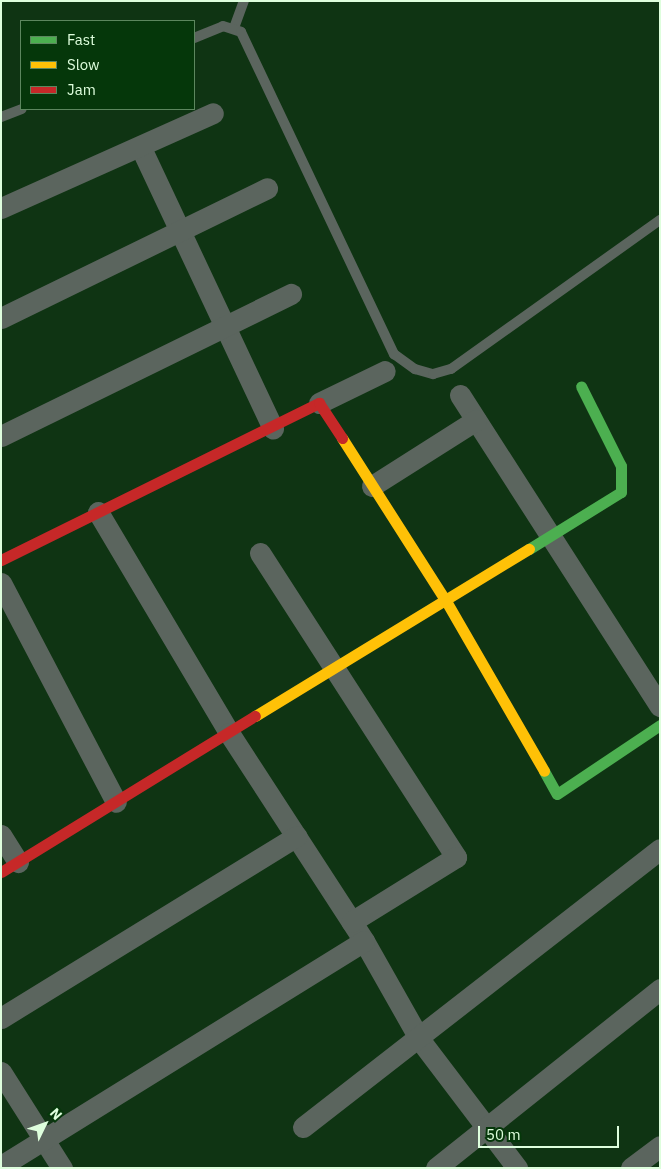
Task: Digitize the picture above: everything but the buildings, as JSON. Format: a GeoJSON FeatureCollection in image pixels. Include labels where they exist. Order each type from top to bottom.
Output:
{"type":"FeatureCollection","features":[{"type":"Feature","properties":{"kind":"street"},"geometry":{"type":"LineString","coordinates":[[1,208],[141,148],[213,113]]}},
{"type":"Feature","properties":{"kind":"street"},"geometry":{"type":"LineString","coordinates":[[141,148],[273,429]]}},
{"type":"Feature","properties":{"kind":"street"},"geometry":{"type":"LineString","coordinates":[[1,318],[266,188]]}},
{"type":"Feature","properties":{"kind":"street"},"geometry":{"type":"LineString","coordinates":[[1,436],[291,294]]}},
{"type":"Feature","properties":{"kind":"street"},"geometry":{"type":"LineString","coordinates":[[1,560],[273,429],[319,403],[384,371]]}},
{"type":"Feature","properties":{"kind":"street"},"geometry":{"type":"LineString","coordinates":[[1,836],[9,867],[612,499],[624,481],[582,386]]}},
{"type":"Feature","properties":{"kind":"street"},"geometry":{"type":"LineString","coordinates":[[460,395],[660,706]]}},
{"type":"Feature","properties":{"kind":"street"},"geometry":{"type":"LineString","coordinates":[[319,403],[446,601],[557,794],[660,725]]}},
{"type":"Feature","properties":{"kind":"street"},"geometry":{"type":"LineString","coordinates":[[372,486],[476,420]]}},
{"type":"Feature","properties":{"kind":"street"},"geometry":{"type":"LineString","coordinates":[[98,512],[229,733],[364,941],[420,1040],[517,1168]]}},
{"type":"Feature","properties":{"kind":"street"},"geometry":{"type":"LineString","coordinates":[[260,553],[336,667],[456,858],[351,922]]}},
{"type":"Feature","properties":{"kind":"street"},"geometry":{"type":"LineString","coordinates":[[1,583],[116,802]]}},
{"type":"Feature","properties":{"kind":"street"},"geometry":{"type":"LineString","coordinates":[[1,1018],[297,836]]}},
{"type":"Feature","properties":{"kind":"street"},"geometry":{"type":"LineString","coordinates":[[303,1127],[420,1040],[660,849]]}},
{"type":"Feature","properties":{"kind":"street"},"geometry":{"type":"LineString","coordinates":[[1,1166],[364,941]]}},
{"type":"Feature","properties":{"kind":"street"},"geometry":{"type":"LineString","coordinates":[[436,1168],[660,989]]}},
{"type":"Feature","properties":{"kind":"street"},"geometry":{"type":"LineString","coordinates":[[1,1072],[62,1168]]}},
{"type":"Feature","properties":{"kind":"street"},"geometry":{"type":"LineString","coordinates":[[631,1168],[660,1146]]}},
{"type":"Feature","properties":{"kind":"lane"},"geometry":{"type":"LineString","coordinates":[[234,28],[244,1]]}},
{"type":"Feature","properties":{"kind":"lane"},"geometry":{"type":"LineString","coordinates":[[195,38],[223,26],[234,28],[246,39],[394,354],[415,369],[434,374],[451,369],[660,220]]}},
{"type":"Feature","properties":{"kind":"lane"},"geometry":{"type":"LineString","coordinates":[[1,117],[20,110]]}},
{"type":"Feature","properties":{"kind":"traffic: fast"},"geometry":{"type":"LineString","coordinates":[[529,549],[621,492],[621,466],[581,386]]}},
{"type":"Feature","properties":{"kind":"traffic: fast"},"geometry":{"type":"LineString","coordinates":[[544,771],[557,794],[660,725]]}},
{"type":"Feature","properties":{"kind":"traffic: slow"},"geometry":{"type":"LineString","coordinates":[[342,438],[446,601],[544,771]]}},
{"type":"Feature","properties":{"kind":"traffic: slow"},"geometry":{"type":"LineString","coordinates":[[255,716],[529,549]]}},
{"type":"Feature","properties":{"kind":"traffic: jam"},"geometry":{"type":"LineString","coordinates":[[1,560],[319,403],[342,438]]}},
{"type":"Feature","properties":{"kind":"traffic: jam"},"geometry":{"type":"LineString","coordinates":[[1,872],[255,716]]}}]}
